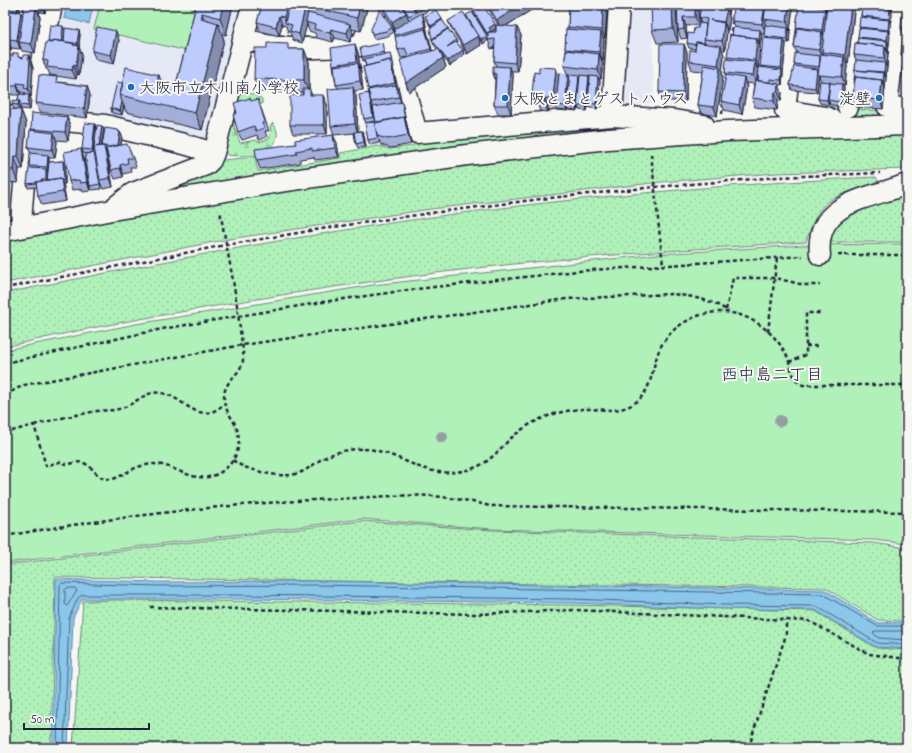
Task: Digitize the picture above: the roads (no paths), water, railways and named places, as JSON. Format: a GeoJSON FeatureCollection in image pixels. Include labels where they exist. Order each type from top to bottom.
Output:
{"type":"FeatureCollection","features":[{"type":"Feature","properties":{"kind":"street"},"geometry":{"type":"LineString","coordinates":[[52,5],[32,117],[22,203],[13,229],[112,210],[467,155],[648,136],[724,124]]}},
{"type":"Feature","properties":{"kind":"street"},"geometry":{"type":"LineString","coordinates":[[112,210],[133,193],[206,165],[211,160],[252,5]]}},
{"type":"Feature","properties":{"kind":"street"},"geometry":{"type":"LineString","coordinates":[[612,116],[619,5]]}},
{"type":"Feature","properties":{"kind":"street"},"geometry":{"type":"LineString","coordinates":[[797,5],[785,110],[826,117],[847,128]]}},
{"type":"Feature","properties":{"kind":"street"},"geometry":{"type":"LineString","coordinates":[[848,107],[860,5]]}},
{"type":"Feature","properties":{"kind":"street"},"geometry":{"type":"LineString","coordinates":[[899,5],[887,106],[907,109]]}},
{"type":"Feature","properties":{"kind":"street"},"geometry":{"type":"LineString","coordinates":[[361,46],[379,6]]}},
{"type":"Feature","properties":{"kind":"street"},"geometry":{"type":"LineString","coordinates":[[243,39],[275,46],[302,49],[361,46],[391,40],[416,133],[612,116],[642,110],[665,109],[689,111]]}},
{"type":"Feature","properties":{"kind":"street"},"geometry":{"type":"LineString","coordinates":[[5,114],[105,125],[184,144],[214,153]]}},
{"type":"Feature","properties":{"kind":"street"},"geometry":{"type":"LineString","coordinates":[[612,116],[724,124],[847,128],[907,126]]}},
{"type":"Feature","properties":{"kind":"street"},"geometry":{"type":"LineString","coordinates":[[820,255],[819,246],[821,234],[833,213],[843,206],[907,184]]}},
{"type":"Feature","properties":{"kind":"water"},"geometry":{"type":"Polygon","coordinates":[[[67,5],[93,5],[89,24],[64,18],[67,5]]]}},
{"type":"Feature","properties":{"kind":"water"},"geometry":{"type":"Polygon","coordinates":[[[56,579],[158,582],[314,581],[825,590],[878,623],[907,622],[907,649],[876,647],[815,610],[727,609],[572,603],[240,599],[82,599],[73,618],[68,748],[53,748],[56,579]]]}},
{"type":"Feature","properties":{"kind":"place","name":"大阪市立木川南小学校"},"geometry":{"type":"Point","coordinates":[131,87]}},
{"type":"Feature","properties":{"kind":"place","name":"大阪とまとゲストハウス"},"geometry":{"type":"Point","coordinates":[505,98]}},
{"type":"Feature","properties":{"kind":"place","name":"淀壁"},"geometry":{"type":"Point","coordinates":[879,98]}},
{"type":"Feature","properties":{"kind":"district","name":"西中島二丁目"},"geometry":{"type":"Point","coordinates":[772,374]}}]}
